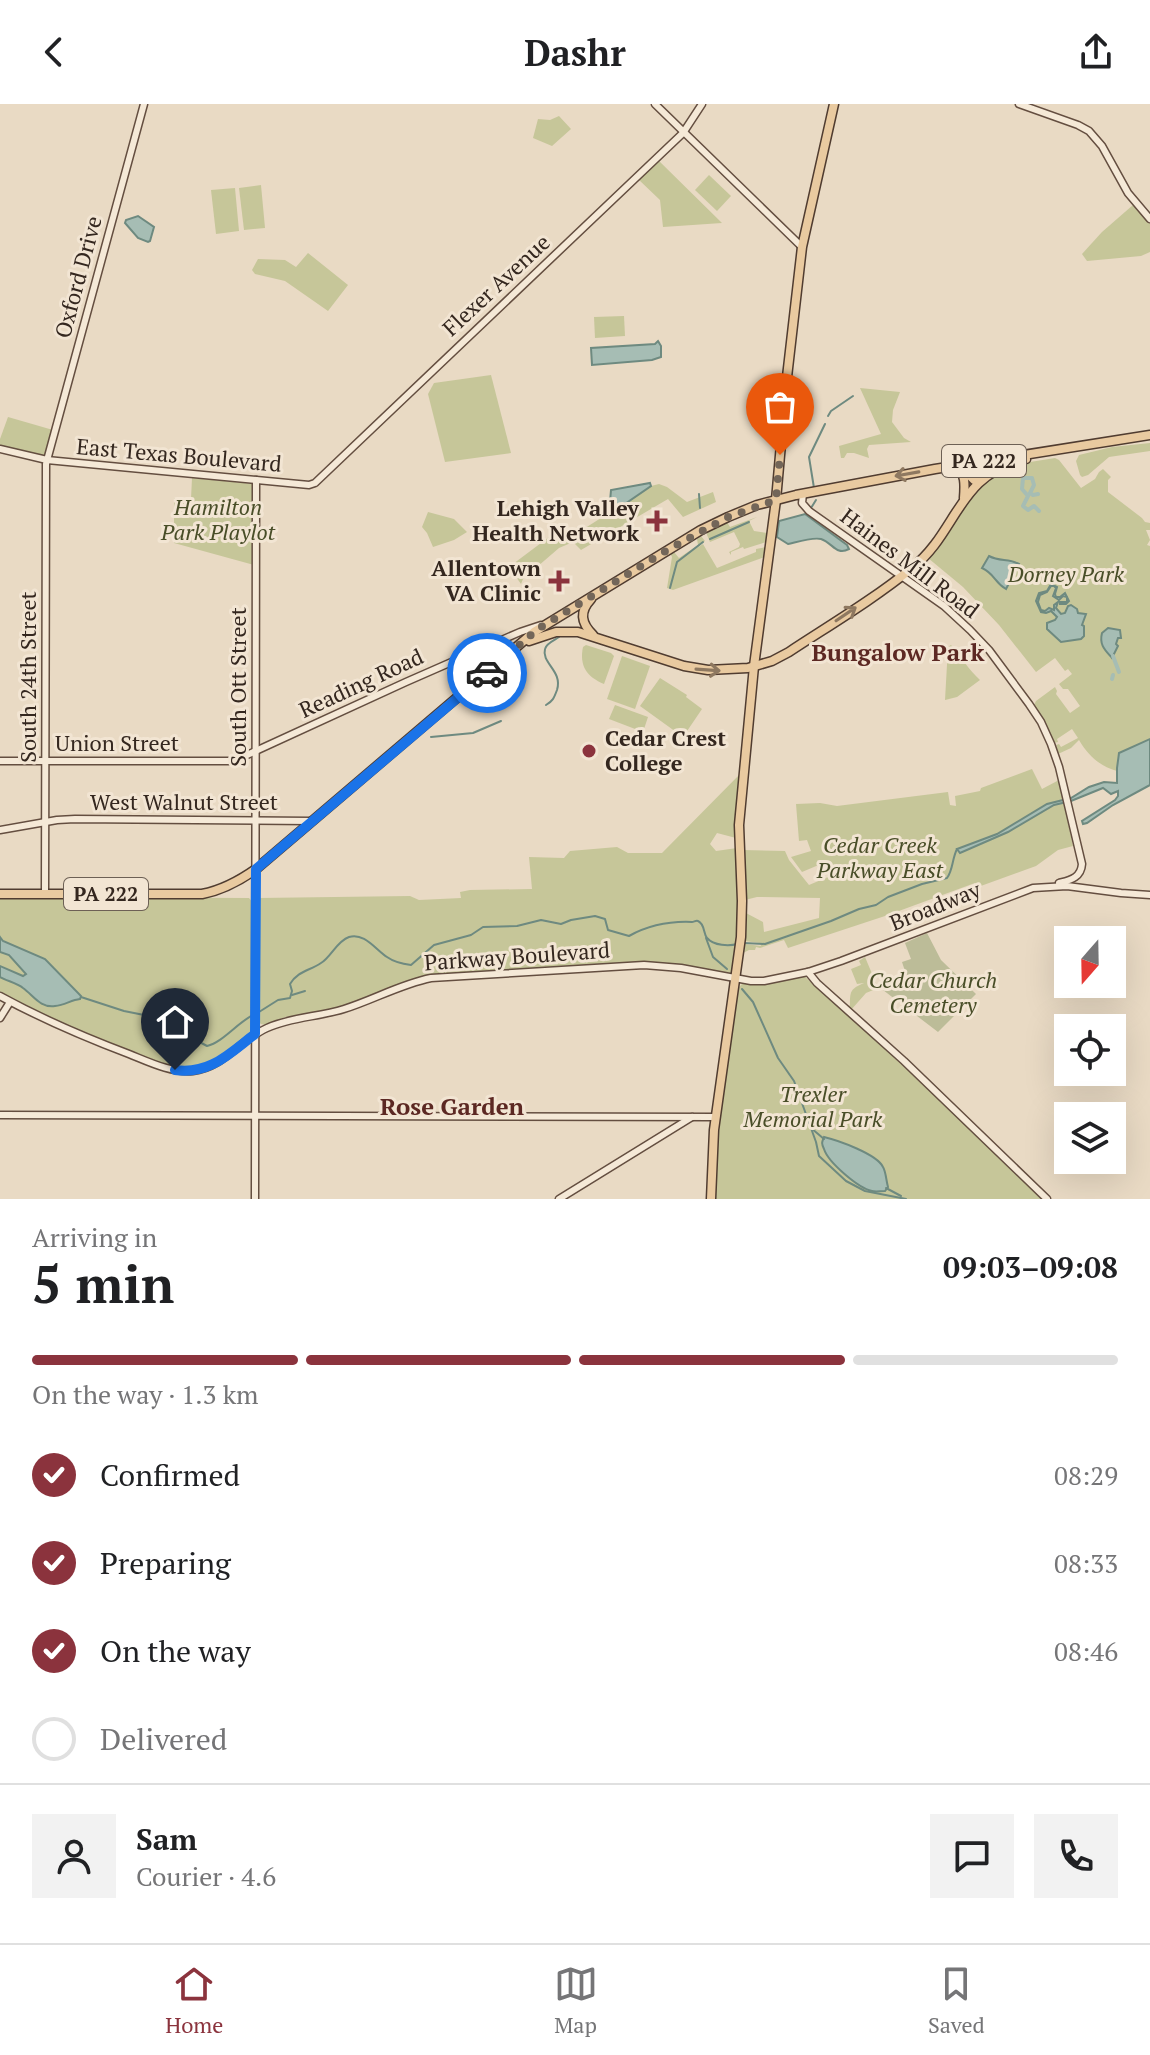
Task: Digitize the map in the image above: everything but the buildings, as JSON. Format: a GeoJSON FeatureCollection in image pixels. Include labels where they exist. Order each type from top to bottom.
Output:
{"type":"FeatureCollection","features":[{"type":"Feature","properties":{"kind":"main road"},"geometry":{"type":"LineString","coordinates":[[711,1199],[716,1117],[740,951],[739,825],[754,666],[776,500],[802,247],[834,104]]}},
{"type":"Feature","properties":{"kind":"main road","name":"PA 222"},"geometry":{"type":"LineString","coordinates":[[0,894],[202,894],[235,883],[256,869],[548,622],[728,517],[776,500],[955,465],[1150,437]]}},
{"type":"Feature","properties":{"kind":"main road","name":"PA 222"},"geometry":{"type":"LineString","coordinates":[[520,644],[556,632],[578,632],[697,669],[729,670],[772,661],[913,567],[930,549],[964,498],[981,480],[998,469],[1019,460],[1150,437]]}},
{"type":"Feature","properties":{"kind":"main road"},"geometry":{"type":"LineString","coordinates":[[978,462],[969,472],[972,479],[981,480]]}},
{"type":"Feature","properties":{"kind":"main road"},"geometry":{"type":"LineString","coordinates":[[955,465],[963,477],[964,498]]}},
{"type":"Feature","properties":{"kind":"main road"},"geometry":{"type":"LineString","coordinates":[[596,638],[584,624],[582,614],[598,593]]}},
{"type":"Feature","properties":{"kind":"street","name":"Oxford Drive"},"geometry":{"type":"LineString","coordinates":[[47,460],[144,104]]}},
{"type":"Feature","properties":{"kind":"street"},"geometry":{"type":"LineString","coordinates":[[655,104],[802,247]]}},
{"type":"Feature","properties":{"kind":"street","name":"Flexer Avenue"},"geometry":{"type":"LineString","coordinates":[[309,485],[320,481],[683,133],[702,104]]}},
{"type":"Feature","properties":{"kind":"street"},"geometry":{"type":"LineString","coordinates":[[1019,104],[1089,131],[1102,146],[1128,193],[1150,219]]}},
{"type":"Feature","properties":{"kind":"street","name":"East Texas Boulevard"},"geometry":{"type":"LineString","coordinates":[[0,449],[47,460],[309,485]]}},
{"type":"Feature","properties":{"kind":"street","name":"South 24th Street"},"geometry":{"type":"LineString","coordinates":[[45,894],[47,460]]}},
{"type":"Feature","properties":{"kind":"street","name":"South Ott Street"},"geometry":{"type":"LineString","coordinates":[[255,1199],[256,480]]}},
{"type":"Feature","properties":{"kind":"street","name":"Haines Mill Road"},"geometry":{"type":"LineString","coordinates":[[803,494],[803,505],[823,521],[951,612],[980,639],[1029,704],[1055,755],[1082,866],[1072,880],[1052,885]]}},
{"type":"Feature","properties":{"kind":"street","name":"Reading Road"},"geometry":{"type":"LineString","coordinates":[[234,761],[548,622]]}},
{"type":"Feature","properties":{"kind":"street"},"geometry":{"type":"LineString","coordinates":[[520,632],[520,644]]}},
{"type":"Feature","properties":{"kind":"street","name":"Union Street"},"geometry":{"type":"LineString","coordinates":[[0,761],[234,761]]}},
{"type":"Feature","properties":{"kind":"street","name":"West Walnut Street"},"geometry":{"type":"LineString","coordinates":[[45,822],[311,821]]}},
{"type":"Feature","properties":{"kind":"street"},"geometry":{"type":"LineString","coordinates":[[0,830],[45,822]]}},
{"type":"Feature","properties":{"kind":"street","name":"Broadway"},"geometry":{"type":"LineString","coordinates":[[736,978],[764,981],[808,972],[878,948],[1022,890],[1052,885],[1150,895]]}},
{"type":"Feature","properties":{"kind":"street","name":"Parkway Boulevard"},"geometry":{"type":"LineString","coordinates":[[0,996],[65,1029],[175,1070],[195,1071],[213,1065],[270,1026],[340,1010],[438,977],[656,965],[736,978]]}},
{"type":"Feature","properties":{"kind":"street"},"geometry":{"type":"LineString","coordinates":[[808,972],[1047,1199]]}},
{"type":"Feature","properties":{"kind":"street"},"geometry":{"type":"LineString","coordinates":[[0,1018],[10,1002]]}},
{"type":"Feature","properties":{"kind":"street"},"geometry":{"type":"LineString","coordinates":[[255,1016],[260,1025],[270,1026]]}},
{"type":"Feature","properties":{"kind":"street"},"geometry":{"type":"LineString","coordinates":[[0,1115],[716,1117]]}},
{"type":"Feature","properties":{"kind":"street"},"geometry":{"type":"LineString","coordinates":[[675,1116],[684,1122]]}},
{"type":"Feature","properties":{"kind":"street"},"geometry":{"type":"LineString","coordinates":[[559,1199],[694,1116]]}},
{"type":"Feature","properties":{"kind":"green space"},"geometry":{"type":"Polygon","coordinates":[[[559,116],[571,129],[552,146],[533,138],[538,119],[550,120],[559,116]]]}},
{"type":"Feature","properties":{"kind":"green space"},"geometry":{"type":"Polygon","coordinates":[[[658,160],[722,223],[663,227],[660,200],[638,179],[658,160]]]}},
{"type":"Feature","properties":{"kind":"green space"},"geometry":{"type":"Polygon","coordinates":[[[709,175],[731,196],[717,211],[695,190],[709,175]]]}},
{"type":"Feature","properties":{"kind":"green space"},"geometry":{"type":"Polygon","coordinates":[[[261,185],[265,228],[244,230],[239,188],[261,185]]]}},
{"type":"Feature","properties":{"kind":"green space"},"geometry":{"type":"Polygon","coordinates":[[[235,188],[239,231],[216,234],[211,190],[235,188]]]}},
{"type":"Feature","properties":{"kind":"green space"},"geometry":{"type":"Polygon","coordinates":[[[1133,205],[1150,222],[1150,252],[1141,256],[1087,261],[1082,254],[1133,205]]]}},
{"type":"Feature","properties":{"kind":"green space"},"geometry":{"type":"Polygon","coordinates":[[[308,253],[348,285],[328,311],[285,281],[255,274],[252,270],[258,259],[285,260],[296,267],[308,253]]]}},
{"type":"Feature","properties":{"kind":"green space"},"geometry":{"type":"Polygon","coordinates":[[[624,316],[625,336],[595,338],[594,317],[624,316]]]}},
{"type":"Feature","properties":{"kind":"green space"},"geometry":{"type":"Polygon","coordinates":[[[491,375],[511,453],[445,462],[428,394],[434,383],[491,375]]]}},
{"type":"Feature","properties":{"kind":"green space"},"geometry":{"type":"Polygon","coordinates":[[[860,388],[900,392],[892,422],[911,442],[869,445],[869,458],[847,453],[841,458],[839,446],[881,434],[860,388]]]}},
{"type":"Feature","properties":{"kind":"green space"},"geometry":{"type":"Polygon","coordinates":[[[8,417],[53,430],[45,454],[42,456],[0,446],[8,417]]]}},
{"type":"Feature","properties":{"kind":"green space"},"geometry":{"type":"Polygon","coordinates":[[[1150,443],[1150,451],[1109,457],[1088,475],[1080,475],[1076,461],[1079,455],[1150,443]]]}},
{"type":"Feature","properties":{"kind":"green space","name":"Dorney Park"},"geometry":{"type":"Polygon","coordinates":[[[1055,458],[1081,488],[1103,469],[1111,477],[1108,492],[1150,523],[1150,530],[1146,530],[1150,540],[1147,545],[1150,546],[1150,759],[1118,755],[1117,771],[1095,759],[1079,740],[1058,754],[1056,745],[1061,747],[1078,738],[1072,729],[1054,743],[1034,705],[1055,687],[1056,694],[1070,713],[1080,706],[1068,689],[1063,689],[1059,684],[1072,674],[1068,669],[1065,671],[1055,658],[1036,672],[999,625],[963,587],[928,558],[979,485],[1012,465],[1055,458]]]}},
{"type":"Feature","properties":{"kind":"green space","name":"Hamilton Park Playlot"},"geometry":{"type":"Polygon","coordinates":[[[192,478],[254,484],[254,565],[174,543],[174,498],[191,499],[192,478]]]}},
{"type":"Feature","properties":{"kind":"green space"},"geometry":{"type":"Polygon","coordinates":[[[659,484],[687,502],[713,492],[716,502],[683,517],[668,499],[581,550],[573,542],[559,548],[521,584],[509,567],[549,537],[564,532],[579,532],[651,486],[659,484]]]}},
{"type":"Feature","properties":{"kind":"green space"},"geometry":{"type":"Polygon","coordinates":[[[428,512],[454,519],[467,532],[433,547],[422,527],[428,512]]]}},
{"type":"Feature","properties":{"kind":"green space"},"geometry":{"type":"Polygon","coordinates":[[[757,517],[749,521],[754,531],[767,533],[766,542],[743,547],[731,552],[731,555],[729,552],[740,544],[734,532],[710,542],[707,531],[727,522],[730,527],[757,517]]]}},
{"type":"Feature","properties":{"kind":"green space"},"geometry":{"type":"Polygon","coordinates":[[[701,536],[705,541],[697,548],[703,544],[717,568],[766,547],[765,557],[673,590],[667,588],[670,553],[674,552],[679,558],[698,545],[697,539],[701,536]]]}},
{"type":"Feature","properties":{"kind":"green space"},"geometry":{"type":"Polygon","coordinates":[[[586,645],[614,656],[604,684],[593,678],[583,665],[583,647],[586,645]]]}},
{"type":"Feature","properties":{"kind":"green space","name":"Bungalow Park"},"geometry":{"type":"Polygon","coordinates":[[[951,645],[980,680],[957,697],[945,700],[948,647],[951,645]]]}},
{"type":"Feature","properties":{"kind":"green space"},"geometry":{"type":"Polygon","coordinates":[[[622,656],[650,666],[635,709],[607,699],[622,656]]]}},
{"type":"Feature","properties":{"kind":"green space"},"geometry":{"type":"Polygon","coordinates":[[[660,678],[702,709],[683,737],[640,706],[660,678]]]}},
{"type":"Feature","properties":{"kind":"green space"},"geometry":{"type":"Polygon","coordinates":[[[615,705],[648,717],[643,732],[609,719],[615,705]]]}},
{"type":"Feature","properties":{"kind":"green space","name":"Cedar Creek Parkway East"},"geometry":{"type":"Polygon","coordinates":[[[1032,769],[1042,789],[1059,780],[1073,846],[1058,850],[1036,866],[978,887],[975,883],[788,948],[784,940],[743,953],[745,944],[761,946],[760,943],[744,941],[746,913],[763,922],[764,932],[819,918],[820,898],[757,897],[745,900],[742,850],[785,851],[809,885],[828,877],[821,864],[802,872],[791,857],[811,851],[807,840],[799,841],[796,804],[837,806],[948,792],[950,805],[956,806],[955,796],[980,791],[1032,769]]]}},
{"type":"Feature","properties":{"kind":"green space"},"geometry":{"type":"Polygon","coordinates":[[[742,772],[736,838],[717,833],[710,844],[716,851],[737,848],[739,921],[732,972],[641,963],[431,976],[327,1011],[285,1017],[266,1025],[258,1021],[259,898],[410,896],[419,900],[461,898],[460,892],[470,890],[532,889],[529,857],[564,858],[570,851],[617,847],[628,853],[662,853],[742,772]]]}},
{"type":"Feature","properties":{"kind":"green space"},"geometry":{"type":"Polygon","coordinates":[[[0,897],[249,898],[253,903],[252,1031],[219,1059],[199,1068],[181,1068],[63,1026],[0,994],[0,897]]]}},
{"type":"Feature","properties":{"kind":"green space","name":"Cedar Church Cemetery"},"geometry":{"type":"Polygon","coordinates":[[[927,933],[941,960],[976,994],[938,1032],[883,990],[907,977],[902,962],[911,959],[905,943],[927,933]]]}},
{"type":"Feature","properties":{"kind":"green space"},"geometry":{"type":"Polygon","coordinates":[[[865,957],[878,988],[866,993],[851,1010],[847,1008],[852,991],[864,983],[857,984],[851,969],[861,965],[859,961],[865,957]]]}},
{"type":"Feature","properties":{"kind":"green space","name":"Trexler Memorial Park"},"geometry":{"type":"Polygon","coordinates":[[[804,976],[883,1045],[1042,1199],[714,1199],[717,1138],[738,988],[743,983],[763,985],[804,976]]]}},
{"type":"Feature","properties":{"kind":"shaded area"},"geometry":{"type":"Polygon","coordinates":[[[138,216],[154,227],[148,242],[138,238],[125,223],[138,216]]]}},
{"type":"Feature","properties":{"kind":"shaded area"},"geometry":{"type":"Polygon","coordinates":[[[658,341],[661,357],[592,365],[591,348],[655,344],[658,341]]]}},
{"type":"Feature","properties":{"kind":"shaded area"},"geometry":{"type":"Polygon","coordinates":[[[650,483],[651,486],[619,508],[612,508],[611,490],[650,483]]]}},
{"type":"Feature","properties":{"kind":"shaded area"},"geometry":{"type":"Polygon","coordinates":[[[805,514],[849,549],[838,550],[821,539],[788,544],[777,537],[779,521],[805,514]]]}},
{"type":"Feature","properties":{"kind":"shaded area"},"geometry":{"type":"Polygon","coordinates":[[[989,556],[1019,564],[1006,589],[982,568],[989,556]]]}},
{"type":"Feature","properties":{"kind":"shaded area"},"geometry":{"type":"Polygon","coordinates":[[[1051,584],[1057,587],[1056,597],[1065,593],[1067,597],[1059,600],[1053,596],[1056,588],[1051,586],[1047,592],[1040,595],[1038,602],[1041,610],[1054,610],[1058,602],[1056,608],[1061,614],[1071,605],[1078,613],[1086,614],[1081,639],[1061,642],[1047,629],[1047,623],[1057,617],[1051,611],[1041,612],[1036,601],[1039,593],[1047,591],[1051,584]]]}},
{"type":"Feature","properties":{"kind":"shaded area"},"geometry":{"type":"Polygon","coordinates":[[[1108,628],[1120,630],[1121,638],[1118,638],[1112,658],[1101,641],[1102,633],[1108,628]]]}},
{"type":"Feature","properties":{"kind":"shaded area"},"geometry":{"type":"Polygon","coordinates":[[[1150,739],[1150,785],[1087,823],[1083,824],[1082,821],[1115,800],[1118,791],[1111,794],[1103,788],[1054,805],[1008,832],[960,853],[957,849],[997,834],[1047,804],[1071,798],[1104,782],[1117,783],[1119,753],[1150,739]]]}},
{"type":"Feature","properties":{"kind":"shaded area"},"geometry":{"type":"Polygon","coordinates":[[[0,937],[45,959],[81,996],[80,999],[45,1005],[21,986],[0,977],[0,966],[23,976],[26,974],[9,955],[0,952],[0,937]]]}},
{"type":"Feature","properties":{"kind":"shaded area"},"geometry":{"type":"Polygon","coordinates":[[[824,1137],[856,1148],[879,1162],[888,1187],[885,1191],[866,1189],[844,1174],[827,1154],[822,1144],[824,1137]]]}},
{"type":"Feature","properties":{"kind":"waterway"},"geometry":{"type":"LineString","coordinates":[[828,416],[853,396]]}},
{"type":"Feature","properties":{"kind":"waterway"},"geometry":{"type":"LineString","coordinates":[[814,488],[809,457],[825,424]]}},
{"type":"Feature","properties":{"kind":"waterway"},"geometry":{"type":"LineString","coordinates":[[1038,494],[1030,493],[1034,485],[1032,478],[1023,478],[1022,489],[1028,496],[1023,506],[1028,510],[1034,506],[1039,511]]}},
{"type":"Feature","properties":{"kind":"waterway"},"geometry":{"type":"LineString","coordinates":[[699,494],[700,508]]}},
{"type":"Feature","properties":{"kind":"waterway"},"geometry":{"type":"LineString","coordinates":[[811,508],[816,500]]}},
{"type":"Feature","properties":{"kind":"waterway"},"geometry":{"type":"LineString","coordinates":[[710,539],[749,522]]}},
{"type":"Feature","properties":{"kind":"waterway"},"geometry":{"type":"LineString","coordinates":[[670,588],[677,562],[703,542]]}},
{"type":"Feature","properties":{"kind":"waterway"},"geometry":{"type":"LineString","coordinates":[[546,705],[554,697],[558,683],[546,659],[545,649],[559,637]]}},
{"type":"Feature","properties":{"kind":"waterway"},"geometry":{"type":"LineString","coordinates":[[1113,656],[1119,672]]}},
{"type":"Feature","properties":{"kind":"waterway"},"geometry":{"type":"LineString","coordinates":[[1112,679],[1113,675]]}},
{"type":"Feature","properties":{"kind":"waterway"},"geometry":{"type":"LineString","coordinates":[[431,737],[473,733],[501,721]]}},
{"type":"Feature","properties":{"kind":"waterway"},"geometry":{"type":"LineString","coordinates":[[744,943],[765,944],[876,905],[922,884],[947,878],[957,849]]}},
{"type":"Feature","properties":{"kind":"waterway"},"geometry":{"type":"LineString","coordinates":[[259,1012],[278,1000],[290,998],[290,984],[297,976],[317,966],[345,939],[354,936],[365,939],[393,960],[411,965],[434,945],[471,935],[483,927],[517,926],[541,920],[561,924],[595,916],[605,919],[608,930],[629,936],[659,924],[697,921],[702,924],[710,941],[722,945],[738,944]]}},
{"type":"Feature","properties":{"kind":"waterway"},"geometry":{"type":"LineString","coordinates":[[706,938],[713,957],[727,969]]}},
{"type":"Feature","properties":{"kind":"waterway"},"geometry":{"type":"LineString","coordinates":[[742,989],[753,1002],[778,1058],[794,1081],[819,1156],[846,1181],[865,1191],[906,1199]]}},
{"type":"Feature","properties":{"kind":"waterway"},"geometry":{"type":"LineString","coordinates":[[292,995],[305,991]]}},
{"type":"Feature","properties":{"kind":"waterway"},"geometry":{"type":"LineString","coordinates":[[81,997],[144,1015],[207,1046],[219,1041],[253,1015]]}},
{"type":"Feature","properties":{"kind":"waterway"},"geometry":{"type":"LineString","coordinates":[[811,1128],[824,1139]]}},
{"type":"Feature","properties":{"kind":"waterway"},"geometry":{"type":"LineString","coordinates":[[886,1188],[901,1196]]}},
{"type":"Feature","properties":{"kind":"way so far"},"geometry":{"type":"LineString","coordinates":[[487,673],[538,629],[664,552],[728,517],[776,500],[780,455]]}},
{"type":"Feature","properties":{"kind":"place","name":"Lehigh Valley Health Network"},"geometry":{"type":"Point","coordinates":[657,521]}},
{"type":"Feature","properties":{"kind":"place","name":"Allentown VA Clinic"},"geometry":{"type":"Point","coordinates":[559,581]}},
{"type":"Feature","properties":{"kind":"place","name":"Cedar Crest College"},"geometry":{"type":"Point","coordinates":[589,751]}},
{"type":"Feature","properties":{"kind":"district","name":"Bungalow Park"},"geometry":{"type":"Point","coordinates":[898,653]}},
{"type":"Feature","properties":{"kind":"district","name":"Rose Garden"},"geometry":{"type":"Point","coordinates":[452,1107]}},
{"type":"Feature","properties":{"kind":"route"},"geometry":{"type":"LineString","coordinates":[[175,1070],[207,1068],[224,1059],[255,1034],[256,869],[487,673]]}}]}
